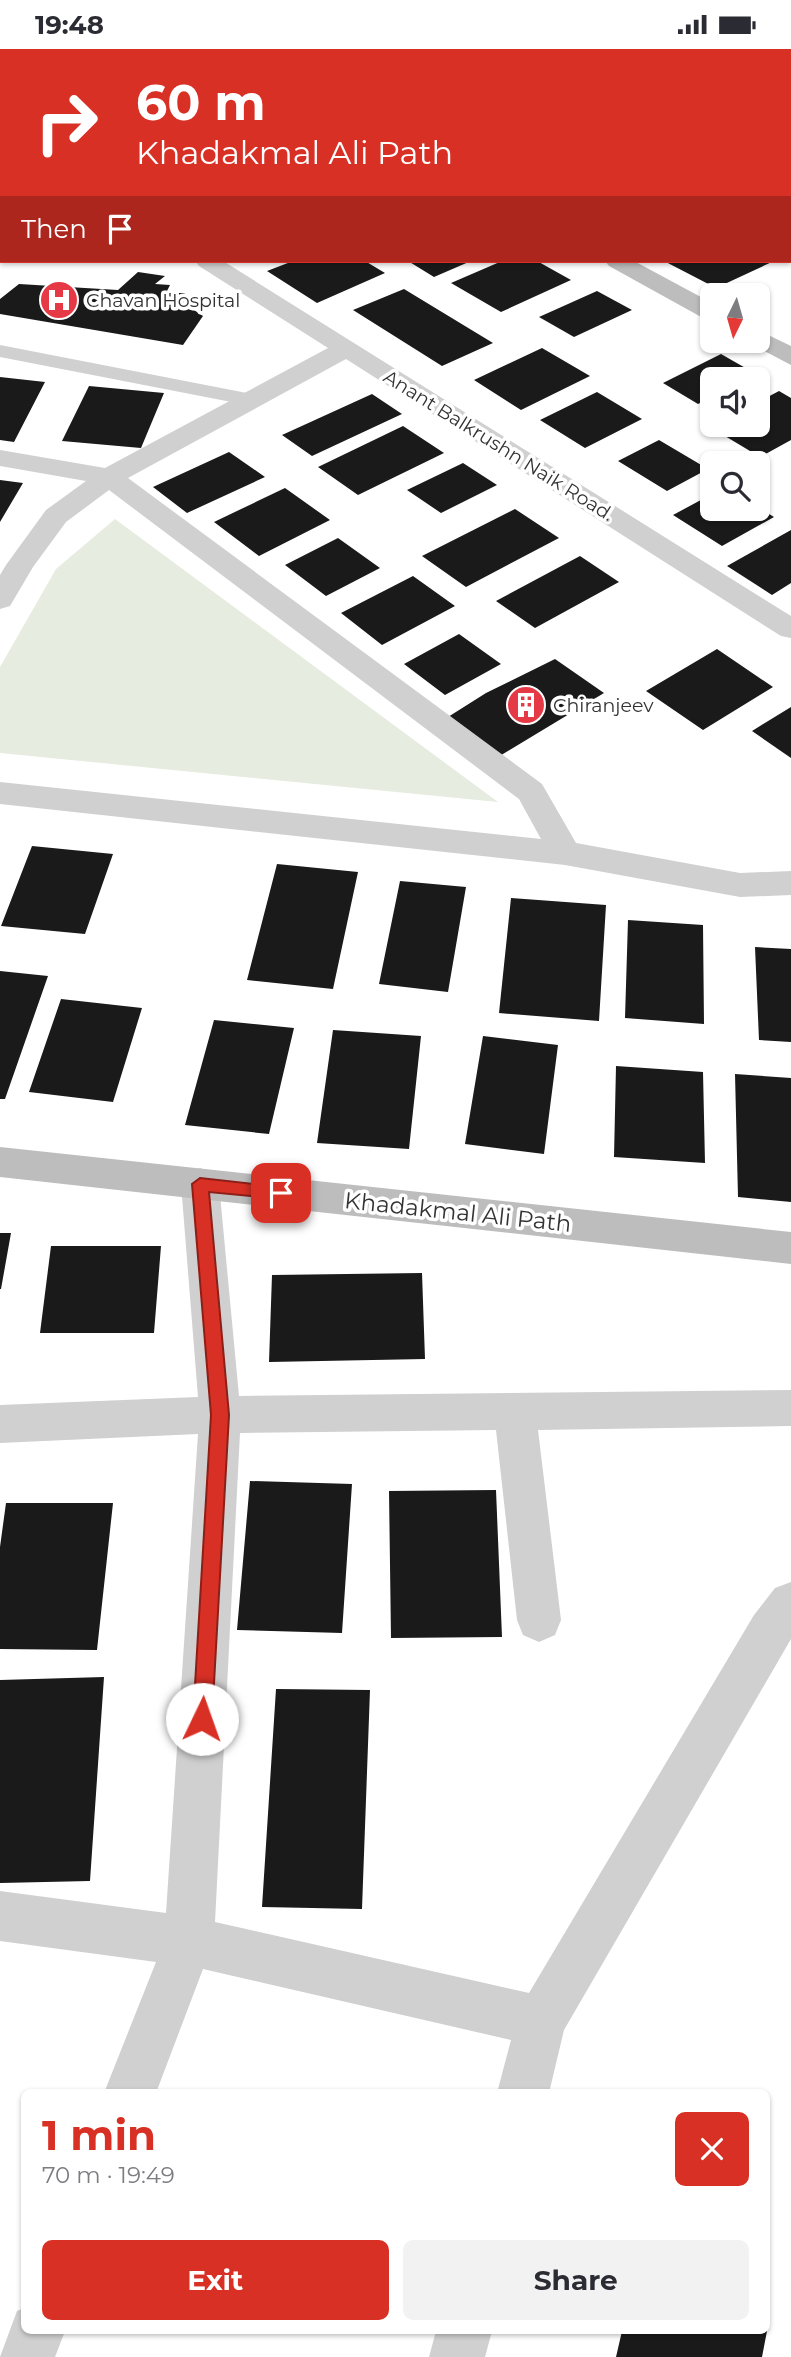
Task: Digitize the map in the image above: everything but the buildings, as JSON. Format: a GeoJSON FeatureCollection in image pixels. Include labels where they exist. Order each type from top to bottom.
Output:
{"type":"FeatureCollection","features":[{"type":"Feature","properties":{"kind":"street","name":"Anant Balkrushn Naik Road."},"geometry":{"type":"LineString","coordinates":[[210,263],[791,628]]}},
{"type":"Feature","properties":{"kind":"street"},"geometry":{"type":"LineString","coordinates":[[621,263],[700,306]]}},
{"type":"Feature","properties":{"kind":"street"},"geometry":{"type":"LineString","coordinates":[[770,345],[791,357]]}},
{"type":"Feature","properties":{"kind":"street"},"geometry":{"type":"LineString","coordinates":[[0,600],[20,565],[57,516],[109,477],[346,349]]}},
{"type":"Feature","properties":{"kind":"street"},"geometry":{"type":"LineString","coordinates":[[0,458],[109,477],[531,793],[565,853]]}},
{"type":"Feature","properties":{"kind":"street"},"geometry":{"type":"LineString","coordinates":[[0,793],[565,853],[740,885],[791,883]]}},
{"type":"Feature","properties":{"kind":"street","name":"Khadakmal Ali Path"},"geometry":{"type":"LineString","coordinates":[[0,1162],[791,1248]]}},
{"type":"Feature","properties":{"kind":"street"},"geometry":{"type":"LineString","coordinates":[[132,2089],[189,1941],[220,1415],[200,1184]]}},
{"type":"Feature","properties":{"kind":"street"},"geometry":{"type":"LineString","coordinates":[[0,1424],[220,1415],[791,1408]]}},
{"type":"Feature","properties":{"kind":"street"},"geometry":{"type":"LineString","coordinates":[[515,1412],[539,1620]]}},
{"type":"Feature","properties":{"kind":"street"},"geometry":{"type":"LineString","coordinates":[[524,2089],[541,2021],[770,1630],[791,1603]]}},
{"type":"Feature","properties":{"kind":"street"},"geometry":{"type":"LineString","coordinates":[[0,1916],[189,1941],[541,2021]]}},
{"type":"Feature","properties":{"kind":"street"},"geometry":{"type":"LineString","coordinates":[[27,2357],[36,2334]]}},
{"type":"Feature","properties":{"kind":"street"},"geometry":{"type":"LineString","coordinates":[[457,2357],[463,2334]]}},
{"type":"Feature","properties":{"kind":"lane"},"geometry":{"type":"LineString","coordinates":[[0,351],[252,400]]}},
{"type":"Feature","properties":{"kind":"shaded area"},"geometry":{"type":"Polygon","coordinates":[[[115,519],[498,802],[0,753],[0,667],[56,569],[115,519]]]}},
{"type":"Feature","properties":{"kind":"place","name":"Chavan Hospital"},"geometry":{"type":"Point","coordinates":[59,300]}},
{"type":"Feature","properties":{"kind":"place","name":"Chiranjeev"},"geometry":{"type":"Point","coordinates":[526,705]}},
{"type":"Feature","properties":{"kind":"route"},"geometry":{"type":"LineString","coordinates":[[202,1719],[220,1415],[200,1184],[281,1193]]}}]}
